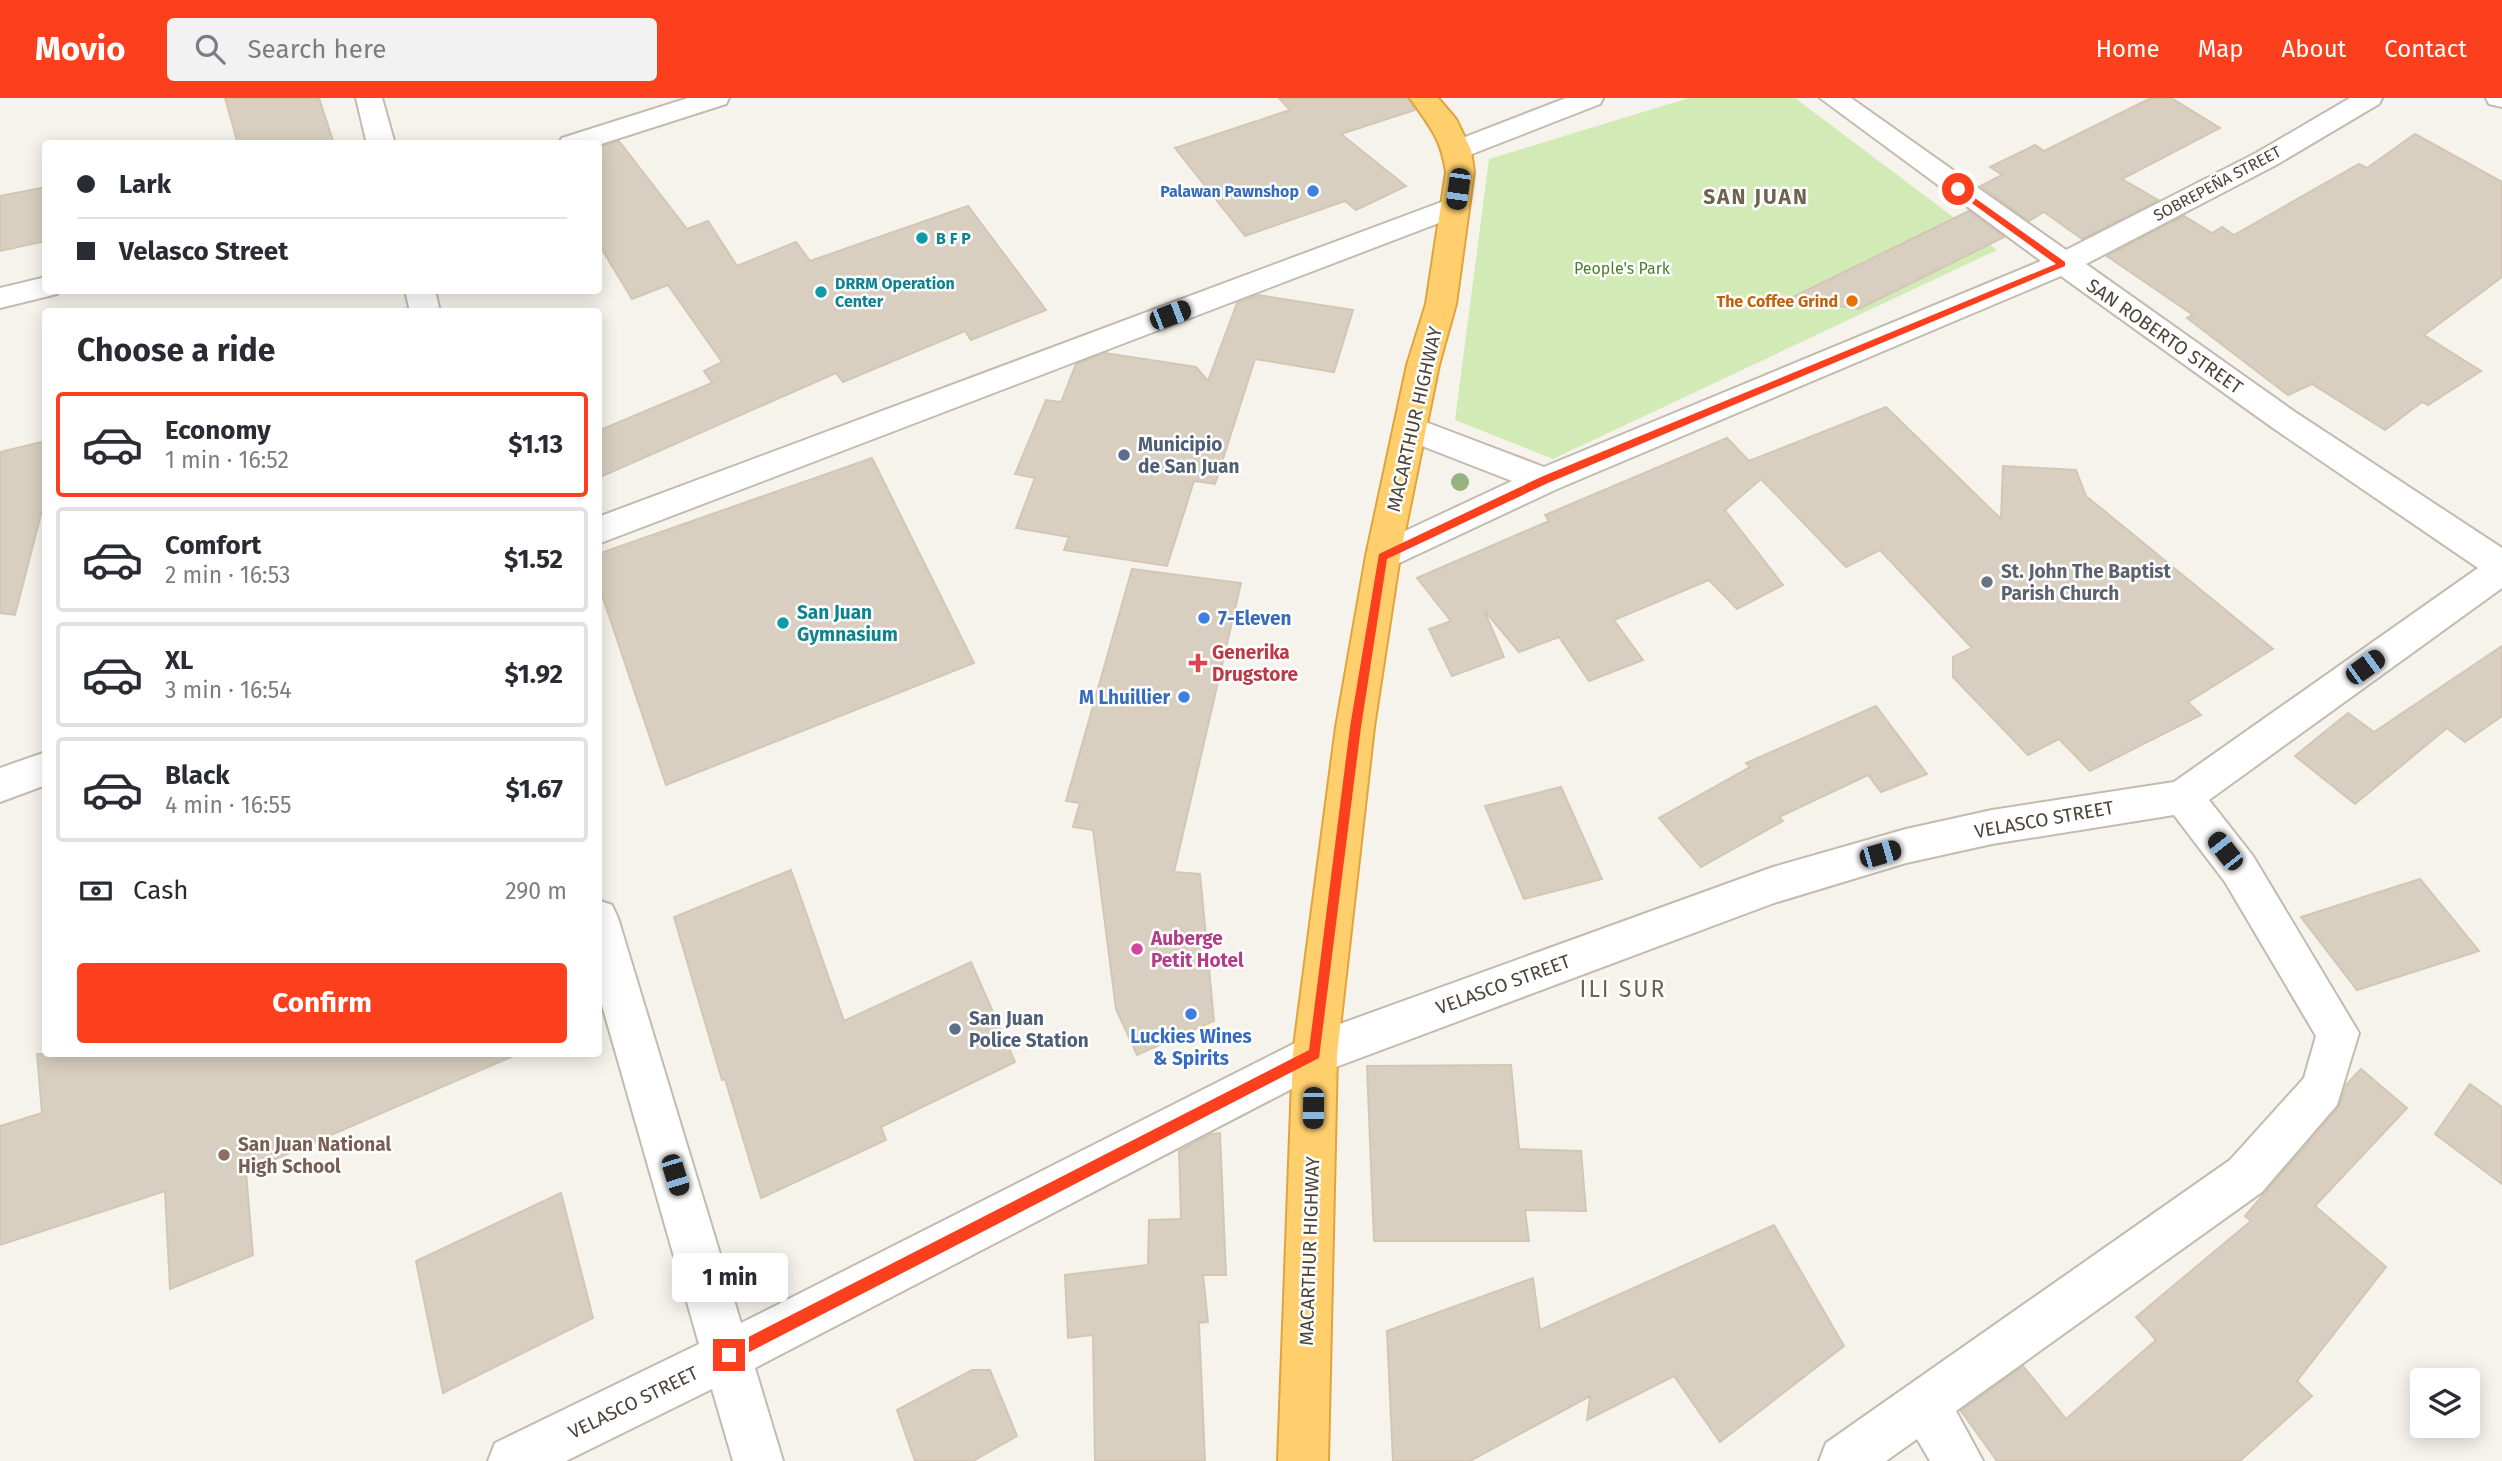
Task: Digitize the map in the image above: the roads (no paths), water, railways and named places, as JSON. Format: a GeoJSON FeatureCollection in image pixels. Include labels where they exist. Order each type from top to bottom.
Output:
{"type":"FeatureCollection","features":[{"type":"Feature","properties":{"kind":"highway","name":"MACARTHUR HIGHWAY"},"geometry":{"type":"LineString","coordinates":[[1303,1461],[1315,1054],[1356,727],[1383,556],[1423,365],[1441,304],[1460,172],[1457,150],[1442,119],[1423,98]]}},
{"type":"Feature","properties":{"kind":"street"},"geometry":{"type":"LineString","coordinates":[[369,98],[380,140]]}},
{"type":"Feature","properties":{"kind":"street"},"geometry":{"type":"LineString","coordinates":[[585,140],[716,98]]}},
{"type":"Feature","properties":{"kind":"street"},"geometry":{"type":"LineString","coordinates":[[1457,150],[1590,98]]}},
{"type":"Feature","properties":{"kind":"street","name":"SAN ROBERTO STREET"},"geometry":{"type":"LineString","coordinates":[[1833,98],[2284,420],[2502,567]]}},
{"type":"Feature","properties":{"kind":"street","name":"SOBREPEÑA STREET"},"geometry":{"type":"LineString","coordinates":[[1383,556],[1545,480],[2062,264],[2266,159],[2369,98]]}},
{"type":"Feature","properties":{"kind":"street"},"geometry":{"type":"LineString","coordinates":[[602,529],[1455,206]]}},
{"type":"Feature","properties":{"kind":"street"},"geometry":{"type":"LineString","coordinates":[[0,298],[42,288]]}},
{"type":"Feature","properties":{"kind":"street"},"geometry":{"type":"LineString","coordinates":[[1411,429],[1545,480]]}},
{"type":"Feature","properties":{"kind":"street","name":"VELASCO STREET"},"geometry":{"type":"LineString","coordinates":[[513,1461],[729,1355],[1315,1054],[1773,885],[1906,846],[1992,827],[2183,797],[2502,567]]}},
{"type":"Feature","properties":{"kind":"street"},"geometry":{"type":"LineString","coordinates":[[0,785],[42,769]]}},
{"type":"Feature","properties":{"kind":"street"},"geometry":{"type":"LineString","coordinates":[[1844,1461],[2246,1176],[2322,1090],[2339,1033],[2239,869],[2183,797]]}},
{"type":"Feature","properties":{"kind":"street"},"geometry":{"type":"LineString","coordinates":[[602,932],[729,1355],[758,1461]]}},
{"type":"Feature","properties":{"kind":"street"},"geometry":{"type":"LineString","coordinates":[[1924,1403],[1958,1461]]}},
{"type":"Feature","properties":{"kind":"place","name":"Palawan Pawnshop"},"geometry":{"type":"Point","coordinates":[1313,191]}},
{"type":"Feature","properties":{"kind":"place","name":"B F P"},"geometry":{"type":"Point","coordinates":[922,238]}},
{"type":"Feature","properties":{"kind":"place","name":"DRRM Operation Center"},"geometry":{"type":"Point","coordinates":[821,292]}},
{"type":"Feature","properties":{"kind":"place","name":"The Coffee Grind"},"geometry":{"type":"Point","coordinates":[1852,301]}},
{"type":"Feature","properties":{"kind":"place","name":"Municipio de San Juan"},"geometry":{"type":"Point","coordinates":[1124,455]}},
{"type":"Feature","properties":{"kind":"place","name":"St. John The Baptist Parish Church"},"geometry":{"type":"Point","coordinates":[1987,582]}},
{"type":"Feature","properties":{"kind":"place","name":"7-Eleven"},"geometry":{"type":"Point","coordinates":[1204,618]}},
{"type":"Feature","properties":{"kind":"place","name":"San Juan Gymnasium"},"geometry":{"type":"Point","coordinates":[783,623]}},
{"type":"Feature","properties":{"kind":"place","name":"Generika Drugstore"},"geometry":{"type":"Point","coordinates":[1198,663]}},
{"type":"Feature","properties":{"kind":"place","name":"M Lhuillier"},"geometry":{"type":"Point","coordinates":[1184,697]}},
{"type":"Feature","properties":{"kind":"place","name":"Auberge Petit Hotel"},"geometry":{"type":"Point","coordinates":[1137,949]}},
{"type":"Feature","properties":{"kind":"place","name":"Luckies Wines & Spirits"},"geometry":{"type":"Point","coordinates":[1191,1014]}},
{"type":"Feature","properties":{"kind":"place","name":"San Juan Police Station"},"geometry":{"type":"Point","coordinates":[955,1029]}},
{"type":"Feature","properties":{"kind":"place","name":"San Juan National High School"},"geometry":{"type":"Point","coordinates":[224,1155]}},
{"type":"Feature","properties":{"kind":"district","name":"SAN JUAN"},"geometry":{"type":"Point","coordinates":[1756,197]}},
{"type":"Feature","properties":{"kind":"district","name":"ILI SUR"},"geometry":{"type":"Point","coordinates":[1623,989]}},
{"type":"Feature","properties":{"kind":"park label","name":"People's Park"},"geometry":{"type":"Point","coordinates":[1622,268]}}]}
